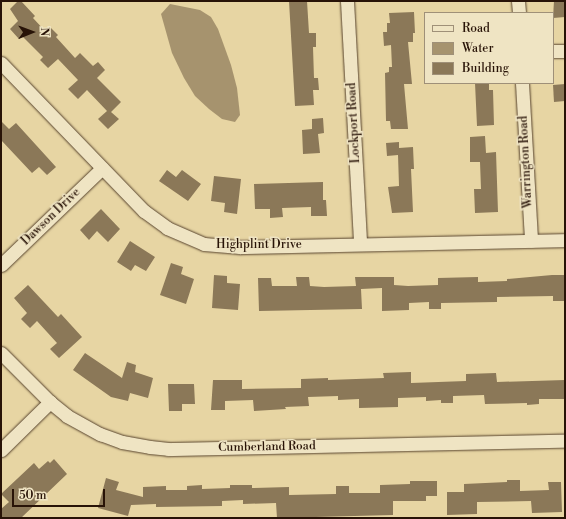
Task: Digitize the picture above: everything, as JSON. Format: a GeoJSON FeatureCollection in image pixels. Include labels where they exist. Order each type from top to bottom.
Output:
{"type":"FeatureCollection","features":[{"type":"Feature","properties":{"kind":"street","name":"Lockport Road"},"geometry":{"type":"LineString","coordinates":[[347,1],[360,244]]}},
{"type":"Feature","properties":{"kind":"street"},"geometry":{"type":"LineString","coordinates":[[518,1],[519,12]]}},
{"type":"Feature","properties":{"kind":"street"},"geometry":{"type":"LineString","coordinates":[[554,51],[565,51]]}},
{"type":"Feature","properties":{"kind":"street","name":"Highplint Drive"},"geometry":{"type":"LineString","coordinates":[[1,64],[155,220],[167,228],[204,244],[235,247],[565,240]]}},
{"type":"Feature","properties":{"kind":"street","name":"Warrington Road"},"geometry":{"type":"LineString","coordinates":[[522,84],[531,241]]}},
{"type":"Feature","properties":{"kind":"street","name":"Dawson Drive"},"geometry":{"type":"LineString","coordinates":[[1,265],[102,168]]}},
{"type":"Feature","properties":{"kind":"street","name":"Cumberland Road"},"geometry":{"type":"LineString","coordinates":[[1,353],[50,402],[67,416],[100,434],[128,443],[162,448],[565,441]]}},
{"type":"Feature","properties":{"kind":"street"},"geometry":{"type":"LineString","coordinates":[[1,450],[50,402]]}},
{"type":"Feature","properties":{"kind":"water"},"geometry":{"type":"Polygon","coordinates":[[[170,4],[200,10],[211,17],[218,29],[231,65],[237,88],[240,115],[235,122],[222,119],[209,109],[195,96],[184,78],[172,53],[161,14],[170,4]]]}},
{"type":"Feature","properties":{"kind":"building"},"geometry":{"type":"Polygon","coordinates":[[[18,1],[21,1],[35,16],[33,18],[46,32],[51,28],[58,35],[56,37],[75,58],[80,53],[93,66],[98,62],[105,70],[97,78],[121,102],[111,112],[119,119],[108,129],[98,119],[107,111],[87,90],[78,99],[68,89],[78,80],[58,59],[48,68],[40,60],[43,57],[22,36],[19,39],[10,29],[18,21],[10,9],[18,1]]]}},
{"type":"Feature","properties":{"kind":"building"},"geometry":{"type":"Polygon","coordinates":[[[289,1],[307,1],[309,33],[316,33],[316,47],[313,47],[314,78],[318,78],[319,90],[313,90],[314,105],[295,106],[289,1]]]}},
{"type":"Feature","properties":{"kind":"building"},"geometry":{"type":"Polygon","coordinates":[[[554,1],[565,1],[565,17],[554,18],[554,1]]]}},
{"type":"Feature","properties":{"kind":"building"},"geometry":{"type":"Polygon","coordinates":[[[414,12],[415,33],[413,33],[413,42],[408,42],[412,84],[404,84],[408,129],[391,129],[390,121],[386,121],[385,73],[389,72],[389,67],[392,67],[391,45],[384,46],[383,32],[387,32],[387,23],[390,23],[389,13],[414,12]]]}},
{"type":"Feature","properties":{"kind":"building"},"geometry":{"type":"Polygon","coordinates":[[[475,84],[489,84],[489,90],[493,90],[494,125],[477,126],[475,84]]]}},
{"type":"Feature","properties":{"kind":"building"},"geometry":{"type":"Polygon","coordinates":[[[565,84],[565,101],[554,102],[553,85],[565,84]]]}},
{"type":"Feature","properties":{"kind":"building"},"geometry":{"type":"Polygon","coordinates":[[[323,118],[324,133],[318,134],[320,153],[303,154],[302,130],[312,129],[312,119],[323,118]]]}},
{"type":"Feature","properties":{"kind":"building"},"geometry":{"type":"Polygon","coordinates":[[[1,121],[9,129],[16,123],[56,167],[47,175],[39,167],[32,173],[1,140],[1,121]]]}},
{"type":"Feature","properties":{"kind":"building"},"geometry":{"type":"Polygon","coordinates":[[[485,136],[486,153],[496,152],[498,212],[475,213],[474,189],[481,189],[480,162],[470,162],[470,137],[485,136]]]}},
{"type":"Feature","properties":{"kind":"building"},"geometry":{"type":"Polygon","coordinates":[[[399,142],[399,148],[413,147],[414,169],[411,169],[413,212],[392,213],[388,187],[399,186],[398,155],[387,156],[386,143],[399,142]]]}},
{"type":"Feature","properties":{"kind":"building"},"geometry":{"type":"Polygon","coordinates":[[[167,170],[176,177],[182,170],[201,184],[188,201],[159,181],[167,170]]]}},
{"type":"Feature","properties":{"kind":"building"},"geometry":{"type":"Polygon","coordinates":[[[214,176],[241,179],[237,214],[224,212],[225,203],[211,201],[214,176]]]}},
{"type":"Feature","properties":{"kind":"building"},"geometry":{"type":"Polygon","coordinates":[[[323,182],[323,200],[326,200],[327,216],[311,216],[311,207],[282,208],[283,217],[270,218],[270,209],[255,209],[254,184],[323,182]]]}},
{"type":"Feature","properties":{"kind":"building"},"geometry":{"type":"Polygon","coordinates":[[[101,209],[120,229],[108,242],[97,231],[89,240],[80,230],[101,209]]]}},
{"type":"Feature","properties":{"kind":"building"},"geometry":{"type":"Polygon","coordinates":[[[130,241],[155,257],[146,271],[135,265],[131,271],[117,262],[130,241]]]}},
{"type":"Feature","properties":{"kind":"building"},"geometry":{"type":"Polygon","coordinates":[[[171,263],[183,267],[181,274],[194,279],[186,304],[160,295],[171,263]]]}},
{"type":"Feature","properties":{"kind":"building"},"geometry":{"type":"Polygon","coordinates":[[[214,275],[227,276],[227,283],[240,284],[238,310],[212,308],[214,275]]]}},
{"type":"Feature","properties":{"kind":"building"},"geometry":{"type":"Polygon","coordinates":[[[565,275],[565,301],[553,301],[553,296],[497,297],[497,302],[441,303],[441,309],[429,309],[429,302],[409,303],[409,310],[382,311],[382,288],[361,289],[362,309],[259,311],[258,278],[271,278],[272,286],[297,286],[296,277],[309,277],[310,286],[324,287],[356,286],[355,277],[394,277],[394,285],[408,286],[438,285],[438,278],[478,277],[478,282],[507,281],[507,279],[565,275]]]}},
{"type":"Feature","properties":{"kind":"building"},"geometry":{"type":"Polygon","coordinates":[[[28,285],[58,317],[61,314],[82,337],[59,358],[50,349],[57,343],[37,321],[30,328],[21,319],[27,313],[14,298],[28,285]]]}},
{"type":"Feature","properties":{"kind":"building"},"geometry":{"type":"Polygon","coordinates":[[[85,353],[122,378],[127,362],[136,365],[135,372],[153,378],[148,398],[130,393],[128,401],[111,397],[73,370],[85,353]]]}},
{"type":"Feature","properties":{"kind":"building"},"geometry":{"type":"Polygon","coordinates":[[[411,372],[411,383],[466,381],[466,374],[496,373],[497,382],[565,380],[565,399],[539,399],[539,404],[527,405],[527,403],[485,404],[484,395],[453,396],[453,403],[441,403],[441,400],[426,401],[426,397],[398,398],[398,407],[359,408],[359,399],[338,400],[338,396],[308,397],[309,406],[254,411],[253,400],[225,401],[225,410],[211,410],[213,380],[242,380],[242,389],[301,388],[301,379],[328,378],[328,380],[384,378],[383,373],[411,372]]]}},
{"type":"Feature","properties":{"kind":"building"},"geometry":{"type":"Polygon","coordinates":[[[168,384],[194,384],[195,404],[182,404],[182,411],[169,411],[168,384]]]}},
{"type":"Feature","properties":{"kind":"building"},"geometry":{"type":"Polygon","coordinates":[[[54,459],[67,474],[21,518],[1,518],[1,509],[9,502],[1,494],[34,463],[39,469],[48,461],[50,463],[54,459]]]}},
{"type":"Feature","properties":{"kind":"building"},"geometry":{"type":"Polygon","coordinates":[[[106,478],[119,482],[116,490],[143,497],[143,487],[166,486],[166,490],[187,490],[187,486],[202,485],[202,489],[230,488],[230,485],[252,485],[252,488],[289,487],[289,495],[336,494],[336,486],[349,486],[349,493],[380,493],[380,485],[410,484],[410,481],[437,481],[437,496],[426,496],[426,501],[393,501],[393,515],[277,518],[276,503],[243,504],[243,500],[222,501],[222,506],[156,507],[156,504],[131,505],[128,516],[98,508],[106,478]]]}},
{"type":"Feature","properties":{"kind":"building"},"geometry":{"type":"Polygon","coordinates":[[[507,480],[520,480],[520,491],[549,490],[548,482],[561,482],[562,512],[532,513],[531,501],[477,502],[477,514],[447,515],[447,492],[464,492],[464,484],[507,482],[507,480]]]}}]}
